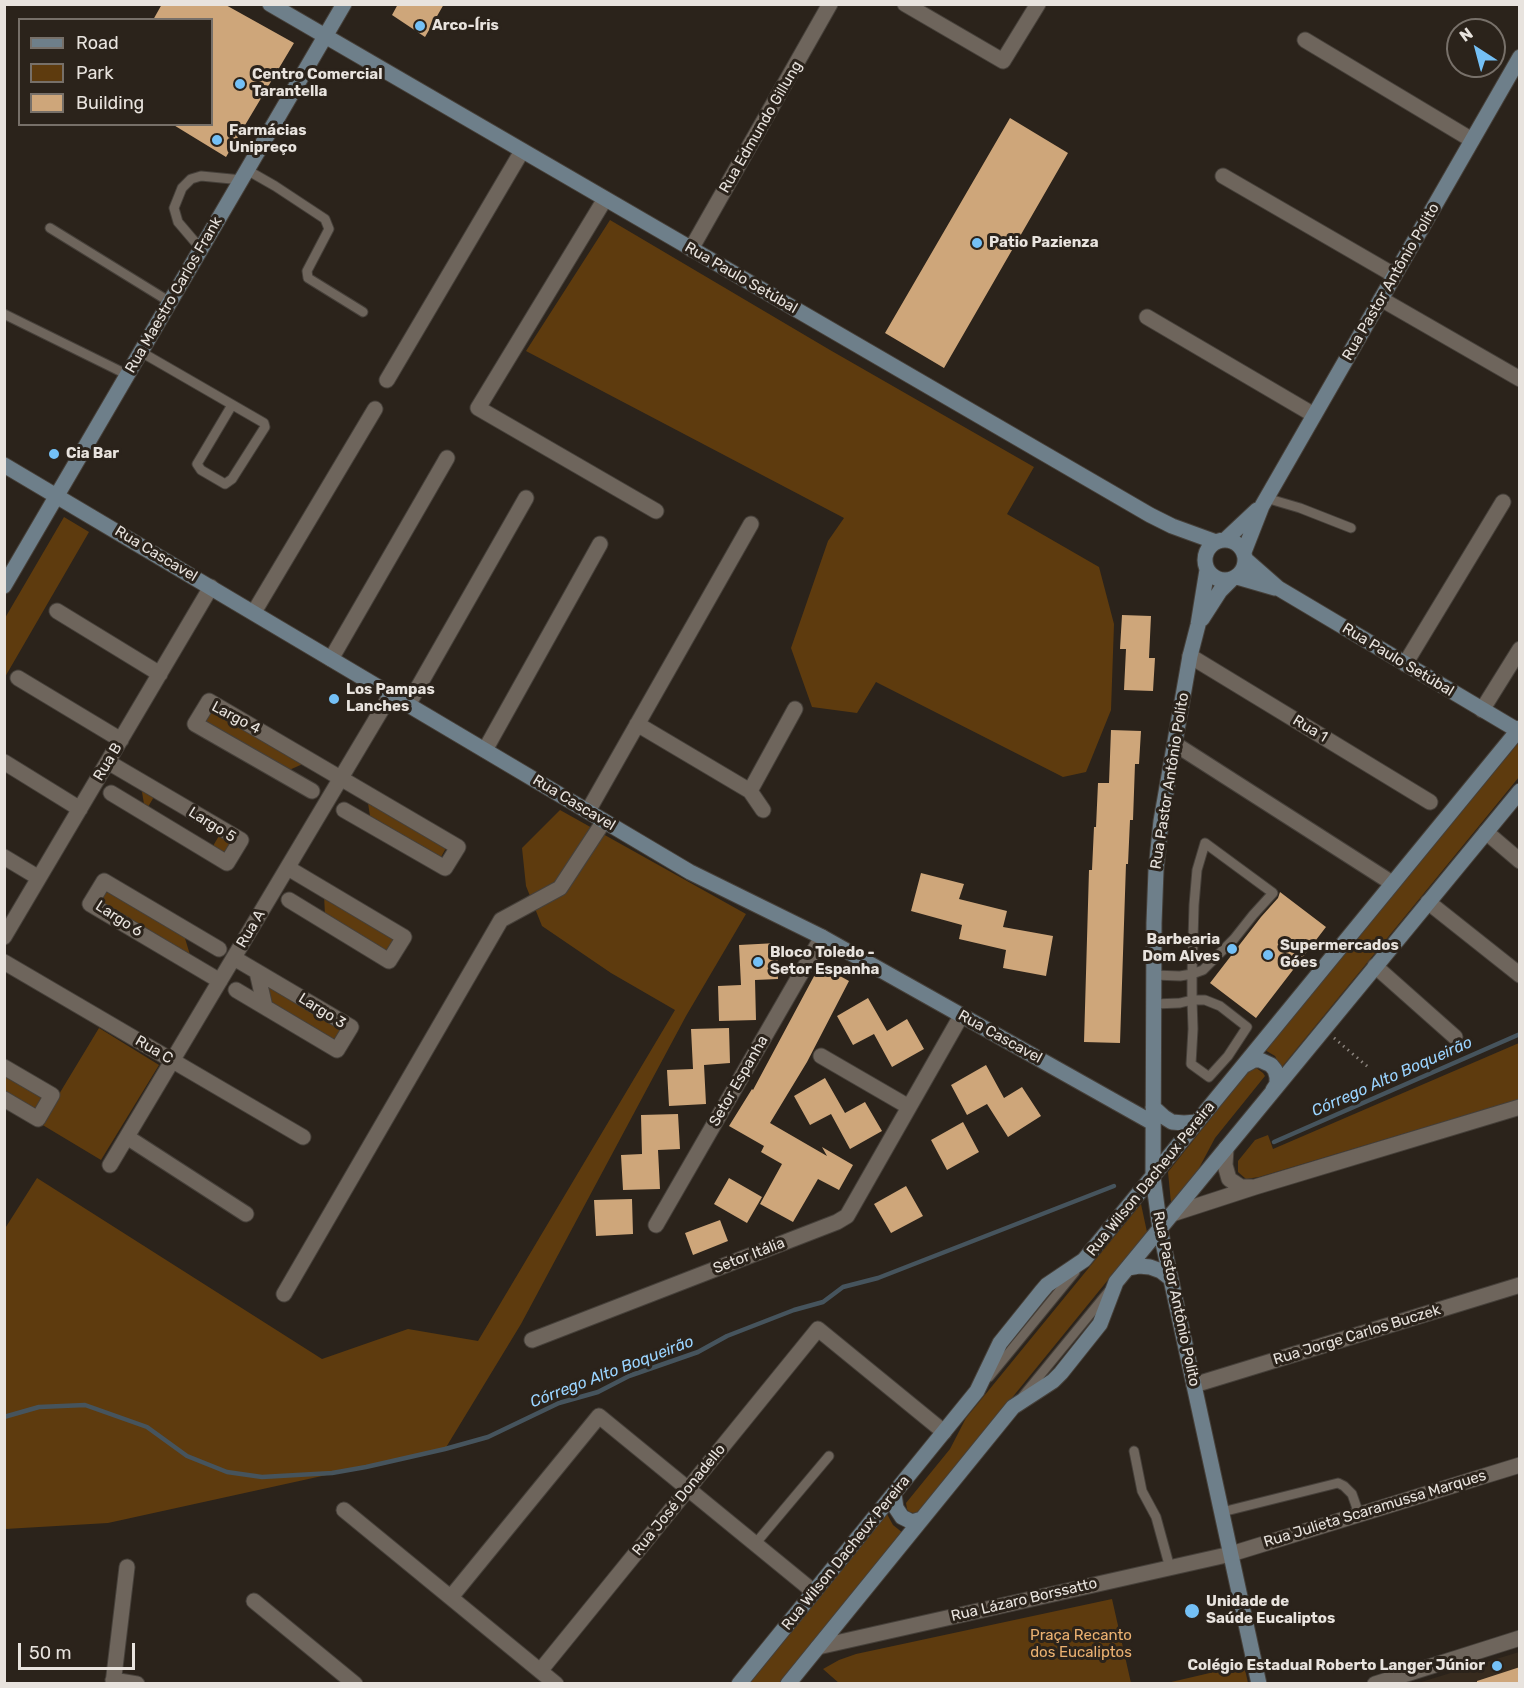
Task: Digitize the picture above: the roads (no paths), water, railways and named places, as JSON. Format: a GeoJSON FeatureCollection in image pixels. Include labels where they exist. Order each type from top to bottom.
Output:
{"type":"FeatureCollection","features":[{"type":"Feature","properties":{"kind":"main road","name":"Rua Paulo Setúbal"},"geometry":{"type":"LineString","coordinates":[[270,4],[1150,516],[1179,529],[1220,541]]}},
{"type":"Feature","properties":{"kind":"main road","name":"Rua Maestro Carlos Frank"},"geometry":{"type":"LineString","coordinates":[[4,585],[344,4]]}},
{"type":"Feature","properties":{"kind":"main road","name":"Rua Pastor Antônio Polito"},"geometry":{"type":"LineString","coordinates":[[1244,555],[1264,502],[1520,57]]}},
{"type":"Feature","properties":{"kind":"main road","name":"Rua Cascavel"},"geometry":{"type":"LineString","coordinates":[[4,465],[690,872],[822,937],[1153,1123]]}},
{"type":"Feature","properties":{"kind":"main road","name":"Rua Pastor Antônio Polito"},"geometry":{"type":"LineString","coordinates":[[1220,541],[1264,502]]}},
{"type":"Feature","properties":{"kind":"main road"},"geometry":{"type":"LineString","coordinates":[[1220,541],[1236,543],[1244,555],[1245,565],[1234,578],[1224,581],[1217,579],[1207,570],[1205,564],[1207,551],[1220,541]]}},
{"type":"Feature","properties":{"kind":"main road","name":"Rua Paulo Setúbal"},"geometry":{"type":"LineString","coordinates":[[1244,555],[1278,588],[1482,710],[1518,729]]}},
{"type":"Feature","properties":{"kind":"main road","name":"Rua Pastor Antônio Polito"},"geometry":{"type":"LineString","coordinates":[[1207,570],[1161,821],[1156,870],[1153,1176],[1160,1229],[1170,1278],[1259,1683]]}},
{"type":"Feature","properties":{"kind":"main road","name":"Rua Paulo Setúbal"},"geometry":{"type":"LineString","coordinates":[[1234,578],[1278,588]]}},
{"type":"Feature","properties":{"kind":"main road","name":"Rua Pastor Antônio Polito"},"geometry":{"type":"LineString","coordinates":[[1198,624],[1220,591],[1234,578]]}},
{"type":"Feature","properties":{"kind":"main road","name":"Rua Wilson Dacheux Pereira"},"geometry":{"type":"LineString","coordinates":[[739,1683],[978,1391],[1000,1343],[1041,1292],[1055,1279],[1084,1260],[1518,729]]}},
{"type":"Feature","properties":{"kind":"main road"},"geometry":{"type":"LineString","coordinates":[[788,1683],[1013,1407],[1053,1381],[1061,1373],[1100,1324],[1116,1282],[1520,791]]}},
{"type":"Feature","properties":{"kind":"main road"},"geometry":{"type":"LineString","coordinates":[[1244,1066],[1254,1060],[1266,1061],[1271,1065],[1277,1077],[1273,1090]]}},
{"type":"Feature","properties":{"kind":"main road"},"geometry":{"type":"LineString","coordinates":[[1153,1107],[1172,1122],[1184,1124],[1197,1122]]}},
{"type":"Feature","properties":{"kind":"main road"},"geometry":{"type":"LineString","coordinates":[[1128,1268],[1150,1267],[1170,1278]]}},
{"type":"Feature","properties":{"kind":"main road"},"geometry":{"type":"LineString","coordinates":[[894,1494],[896,1508],[902,1517],[912,1522],[922,1519]]}},
{"type":"Feature","properties":{"kind":"street","name":"Rua Edmundo Gillung"},"geometry":{"type":"LineString","coordinates":[[692,249],[830,4]]}},
{"type":"Feature","properties":{"kind":"street"},"geometry":{"type":"LineString","coordinates":[[905,4],[1003,61],[1038,4]]}},
{"type":"Feature","properties":{"kind":"street"},"geometry":{"type":"LineString","coordinates":[[1305,40],[1472,140]]}},
{"type":"Feature","properties":{"kind":"street"},"geometry":{"type":"LineString","coordinates":[[387,380],[522,151]]}},
{"type":"Feature","properties":{"kind":"street"},"geometry":{"type":"LineString","coordinates":[[1223,176],[1394,275]]}},
{"type":"Feature","properties":{"kind":"street"},"geometry":{"type":"LineString","coordinates":[[605,199],[478,408],[656,511]]}},
{"type":"Feature","properties":{"kind":"street"},"geometry":{"type":"LineString","coordinates":[[1381,299],[1520,379]]}},
{"type":"Feature","properties":{"kind":"street"},"geometry":{"type":"LineString","coordinates":[[1147,317],[1314,415]]}},
{"type":"Feature","properties":{"kind":"street"},"geometry":{"type":"LineString","coordinates":[[254,612],[375,410]]}},
{"type":"Feature","properties":{"kind":"street"},"geometry":{"type":"LineString","coordinates":[[331,658],[447,459]]}},
{"type":"Feature","properties":{"kind":"street"},"geometry":{"type":"LineString","coordinates":[[408,705],[526,498]]}},
{"type":"Feature","properties":{"kind":"street"},"geometry":{"type":"LineString","coordinates":[[1405,664],[1503,502]]}},
{"type":"Feature","properties":{"kind":"street"},"geometry":{"type":"LineString","coordinates":[[588,811],[751,524]]}},
{"type":"Feature","properties":{"kind":"street"},"geometry":{"type":"LineString","coordinates":[[485,750],[600,544]]}},
{"type":"Feature","properties":{"kind":"street","name":"Rua B"},"geometry":{"type":"LineString","coordinates":[[4,937],[211,587]]}},
{"type":"Feature","properties":{"kind":"street"},"geometry":{"type":"LineString","coordinates":[[57,611],[160,674]]}},
{"type":"Feature","properties":{"kind":"street"},"geometry":{"type":"LineString","coordinates":[[1482,710],[1520,649]]}},
{"type":"Feature","properties":{"kind":"street","name":"Rua 1"},"geometry":{"type":"LineString","coordinates":[[1190,656],[1430,802]]}},
{"type":"Feature","properties":{"kind":"street"},"geometry":{"type":"LineString","coordinates":[[18,678],[121,740]]}},
{"type":"Feature","properties":{"kind":"street","name":"Rua A"},"geometry":{"type":"LineString","coordinates":[[111,1165],[391,694]]}},
{"type":"Feature","properties":{"kind":"street","name":"Largo 4"},"geometry":{"type":"LineString","coordinates":[[312,791],[195,724],[209,700],[458,847],[445,868],[365,822]]}},
{"type":"Feature","properties":{"kind":"street"},"geometry":{"type":"LineString","coordinates":[[750,791],[795,709]]}},
{"type":"Feature","properties":{"kind":"street"},"geometry":{"type":"LineString","coordinates":[[637,724],[750,791],[763,810]]}},
{"type":"Feature","properties":{"kind":"street"},"geometry":{"type":"LineString","coordinates":[[1175,744],[1392,883]]}},
{"type":"Feature","properties":{"kind":"street"},"geometry":{"type":"LineString","coordinates":[[4,762],[80,809]]}},
{"type":"Feature","properties":{"kind":"street","name":"Largo 5"},"geometry":{"type":"LineString","coordinates":[[108,762],[241,840],[227,863],[111,793]]}},
{"type":"Feature","properties":{"kind":"street"},"geometry":{"type":"LineString","coordinates":[[289,778],[319,765]]}},
{"type":"Feature","properties":{"kind":"street"},"geometry":{"type":"LineString","coordinates":[[136,778],[142,812]]}},
{"type":"Feature","properties":{"kind":"street"},"geometry":{"type":"LineString","coordinates":[[362,791],[365,822]]}},
{"type":"Feature","properties":{"kind":"street"},"geometry":{"type":"LineString","coordinates":[[344,810],[365,822]]}},
{"type":"Feature","properties":{"kind":"street"},"geometry":{"type":"LineString","coordinates":[[284,1294],[501,920],[560,888],[604,821]]}},
{"type":"Feature","properties":{"kind":"street"},"geometry":{"type":"LineString","coordinates":[[1486,832],[1520,861]]}},
{"type":"Feature","properties":{"kind":"street"},"geometry":{"type":"LineString","coordinates":[[4,857],[39,878]]}},
{"type":"Feature","properties":{"kind":"street"},"geometry":{"type":"LineString","coordinates":[[288,868],[404,937],[389,961],[289,900]]}},
{"type":"Feature","properties":{"kind":"street","name":"Largo 6"},"geometry":{"type":"LineString","coordinates":[[219,949],[104,881],[90,903],[220,981]]}},
{"type":"Feature","properties":{"kind":"street"},"geometry":{"type":"LineString","coordinates":[[316,885],[319,919]]}},
{"type":"Feature","properties":{"kind":"street"},"geometry":{"type":"LineString","coordinates":[[1428,902],[1520,975]]}},
{"type":"Feature","properties":{"kind":"street"},"geometry":{"type":"LineString","coordinates":[[189,932],[200,969]]}},
{"type":"Feature","properties":{"kind":"street","name":"Setor Espanha"},"geometry":{"type":"LineString","coordinates":[[656,1225],[822,937]]}},
{"type":"Feature","properties":{"kind":"street","name":"Largo 3"},"geometry":{"type":"LineString","coordinates":[[234,958],[351,1027],[337,1050],[236,990]]}},
{"type":"Feature","properties":{"kind":"street","name":"Rua C"},"geometry":{"type":"LineString","coordinates":[[4,962],[303,1137]]}},
{"type":"Feature","properties":{"kind":"street"},"geometry":{"type":"LineString","coordinates":[[1375,966],[1455,1037]]}},
{"type":"Feature","properties":{"kind":"street"},"geometry":{"type":"LineString","coordinates":[[257,972],[265,1007]]}},
{"type":"Feature","properties":{"kind":"street","name":"Setor Itália"},"geometry":{"type":"LineString","coordinates":[[532,1340],[837,1222],[847,1215],[962,1016]]}},
{"type":"Feature","properties":{"kind":"street"},"geometry":{"type":"LineString","coordinates":[[821,1056],[909,1107]]}},
{"type":"Feature","properties":{"kind":"street"},"geometry":{"type":"LineString","coordinates":[[4,1067],[52,1095],[38,1119],[4,1099]]}},
{"type":"Feature","properties":{"kind":"street"},"geometry":{"type":"LineString","coordinates":[[1172,1214],[1520,1107]]}},
{"type":"Feature","properties":{"kind":"street"},"geometry":{"type":"LineString","coordinates":[[127,1137],[246,1214]]}},
{"type":"Feature","properties":{"kind":"street"},"geometry":{"type":"LineString","coordinates":[[1226,1148],[1225,1165],[1229,1179],[1241,1187],[1255,1187]]}},
{"type":"Feature","properties":{"kind":"street","name":"Rua Jorge Carlos Buczek"},"geometry":{"type":"LineString","coordinates":[[1194,1385],[1520,1285]]}},
{"type":"Feature","properties":{"kind":"street","name":"Rua José Donadello"},"geometry":{"type":"LineString","coordinates":[[540,1671],[818,1329],[944,1432]]}},
{"type":"Feature","properties":{"kind":"street"},"geometry":{"type":"LineString","coordinates":[[451,1597],[599,1416],[814,1592]]}},
{"type":"Feature","properties":{"kind":"street","name":"Rua Julieta Scaramussa Marques"},"geometry":{"type":"LineString","coordinates":[[1231,1554],[1520,1465]]}},
{"type":"Feature","properties":{"kind":"street"},"geometry":{"type":"LineString","coordinates":[[344,1510],[556,1683]]}},
{"type":"Feature","properties":{"kind":"street","name":"Rua Lázaro Borssatto"},"geometry":{"type":"LineString","coordinates":[[818,1647],[1231,1554]]}},
{"type":"Feature","properties":{"kind":"street"},"geometry":{"type":"LineString","coordinates":[[127,1567],[113,1682],[137,1683]]}},
{"type":"Feature","properties":{"kind":"street"},"geometry":{"type":"LineString","coordinates":[[254,1601],[355,1683]]}},
{"type":"Feature","properties":{"kind":"street"},"geometry":{"type":"LineString","coordinates":[[1374,1683],[1520,1638]]}},
{"type":"Feature","properties":{"kind":"lane"},"geometry":{"type":"LineString","coordinates":[[201,249],[178,222],[174,208],[182,188],[191,179],[201,176],[244,175],[275,186],[325,219],[329,229],[307,270],[308,278],[363,312]]}},
{"type":"Feature","properties":{"kind":"lane"},"geometry":{"type":"LineString","coordinates":[[50,228],[170,302]]}},
{"type":"Feature","properties":{"kind":"lane"},"geometry":{"type":"LineString","coordinates":[[4,314],[128,375]]}},
{"type":"Feature","properties":{"kind":"lane"},"geometry":{"type":"LineString","coordinates":[[141,352],[262,422],[265,427],[232,479],[225,483],[201,470],[197,464],[232,405]]}},
{"type":"Feature","properties":{"kind":"lane"},"geometry":{"type":"LineString","coordinates":[[1264,502],[1300,508],[1351,528]]}},
{"type":"Feature","properties":{"kind":"lane"},"geometry":{"type":"LineString","coordinates":[[1154,975],[1192,975],[1203,970],[1234,939],[1273,893],[1205,843],[1197,870],[1192,975],[1192,1000],[1193,1029],[1191,1064],[1209,1077],[1228,1056],[1247,1027],[1220,1006],[1205,1000],[1192,1000],[1180,1003],[1154,1004]]}},
{"type":"Feature","properties":{"kind":"lane"},"geometry":{"type":"LineString","coordinates":[[1134,1451],[1142,1491],[1156,1517],[1170,1568]]}},
{"type":"Feature","properties":{"kind":"lane"},"geometry":{"type":"LineString","coordinates":[[755,1544],[829,1456]]}},
{"type":"Feature","properties":{"kind":"lane"},"geometry":{"type":"LineString","coordinates":[[1222,1512],[1338,1483],[1352,1494],[1359,1514]]}},
{"type":"Feature","properties":{"kind":"waterway","name":"Córrego Alto Boqueirão"},"geometry":{"type":"LineString","coordinates":[[1274,1142],[1520,1034]]}},
{"type":"Feature","properties":{"kind":"waterway","name":"Córrego Alto Boqueirão"},"geometry":{"type":"LineString","coordinates":[[4,1417],[39,1407],[85,1405],[147,1427],[187,1456],[227,1472],[262,1477],[332,1473],[366,1467],[488,1437],[559,1403],[598,1392],[629,1376],[698,1352],[727,1336],[794,1310],[823,1302],[843,1287],[878,1278],[1114,1186]]}},
{"type":"Feature","properties":{"kind":"place","name":"Arco-Íris"},"geometry":{"type":"Point","coordinates":[420,26]}},
{"type":"Feature","properties":{"kind":"place","name":"Centro Comercial Tarantella"},"geometry":{"type":"Point","coordinates":[240,84]}},
{"type":"Feature","properties":{"kind":"place","name":"Farmácias Unipreço"},"geometry":{"type":"Point","coordinates":[217,140]}},
{"type":"Feature","properties":{"kind":"place","name":"Patio Pazienza"},"geometry":{"type":"Point","coordinates":[977,243]}},
{"type":"Feature","properties":{"kind":"place","name":"Cia Bar"},"geometry":{"type":"Point","coordinates":[54,454]}},
{"type":"Feature","properties":{"kind":"place","name":"Los Pampas Lanches"},"geometry":{"type":"Point","coordinates":[334,699]}},
{"type":"Feature","properties":{"kind":"place","name":"Barbearia Dom Alves"},"geometry":{"type":"Point","coordinates":[1232,949]}},
{"type":"Feature","properties":{"kind":"place","name":"Supermercados Góes"},"geometry":{"type":"Point","coordinates":[1268,955]}},
{"type":"Feature","properties":{"kind":"place","name":"Bloco Toledo - Setor Espanha"},"geometry":{"type":"Point","coordinates":[758,962]}},
{"type":"Feature","properties":{"kind":"place","name":"Unidade de Saúde Eucaliptos"},"geometry":{"type":"Point","coordinates":[1192,1611]}},
{"type":"Feature","properties":{"kind":"place","name":"Colégio Estadual Roberto Langer Júnior"},"geometry":{"type":"Point","coordinates":[1497,1666]}},
{"type":"Feature","properties":{"kind":"park label","name":"Praça Recanto dos Eucaliptos"},"geometry":{"type":"Point","coordinates":[1081,1644]}}]}
